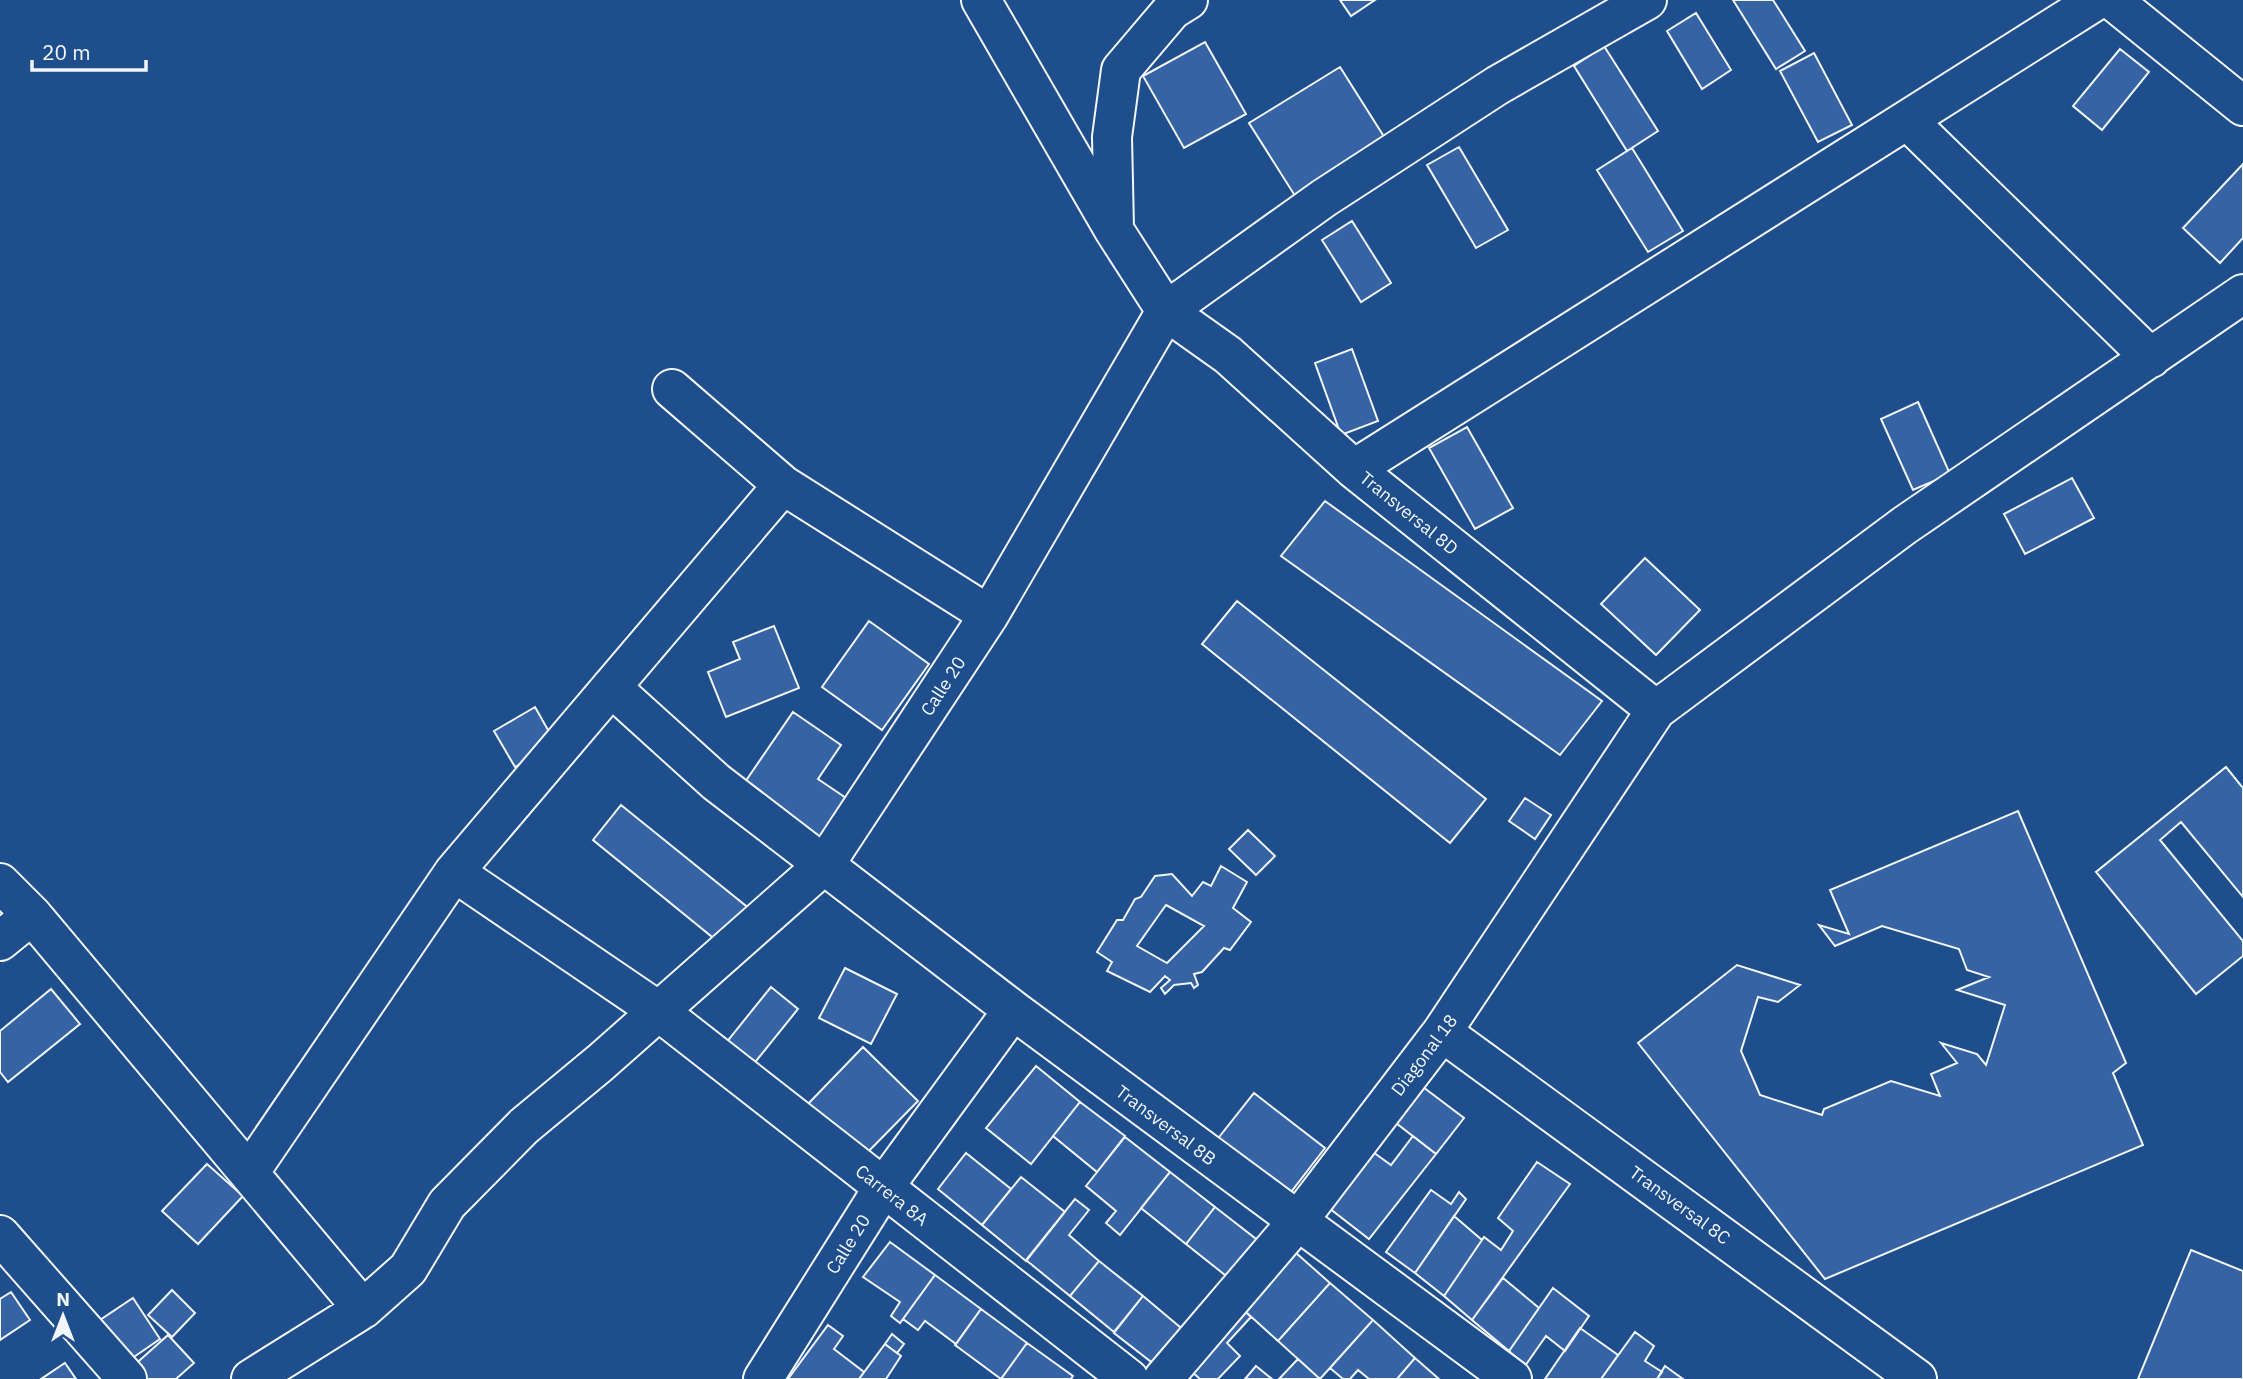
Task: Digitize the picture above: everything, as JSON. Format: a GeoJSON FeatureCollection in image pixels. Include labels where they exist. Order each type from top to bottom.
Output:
{"type":"FeatureCollection","features":[{"type":"Feature","properties":{"kind":"street"},"geometry":{"type":"LineString","coordinates":[[981,0],[1114,230],[1166,311],[1302,213],[1498,85],[1647,0]]}},
{"type":"Feature","properties":{"kind":"street"},"geometry":{"type":"LineString","coordinates":[[1114,230],[1112,137],[1121,70],[1172,10],[1188,0]]}},
{"type":"Feature","properties":{"kind":"street"},"geometry":{"type":"LineString","coordinates":[[1354,469],[2097,0]]}},
{"type":"Feature","properties":{"kind":"street"},"geometry":{"type":"LineString","coordinates":[[2112,0],[2243,106]]}},
{"type":"Feature","properties":{"kind":"street"},"geometry":{"type":"LineString","coordinates":[[1907,120],[2151,358]]}},
{"type":"Feature","properties":{"kind":"street","name":"Diagonal 18"},"geometry":{"type":"LineString","coordinates":[[1163,1379],[1297,1222],[1442,1032],[1656,710],[1905,525],[2243,294]]}},
{"type":"Feature","properties":{"kind":"street","name":"Transversal 8D"},"geometry":{"type":"LineString","coordinates":[[1166,311],[1228,355],[1354,469],[1656,710]]}},
{"type":"Feature","properties":{"kind":"street","name":"Calle 20"},"geometry":{"type":"LineString","coordinates":[[251,1379],[363,1309],[408,1269],[447,1205],[524,1126],[600,1063],[825,864],[989,615],[1166,311]]}},
{"type":"Feature","properties":{"kind":"street"},"geometry":{"type":"LineString","coordinates":[[672,388],[783,485],[989,615]]}},
{"type":"Feature","properties":{"kind":"street"},"geometry":{"type":"LineString","coordinates":[[249,1173],[454,872],[783,485]]}},
{"type":"Feature","properties":{"kind":"street","name":"Transversal 8B"},"geometry":{"type":"LineString","coordinates":[[611,687],[716,782],[1013,1010],[1512,1379]]}},
{"type":"Feature","properties":{"kind":"street","name":"Carrera 8A"},"geometry":{"type":"LineString","coordinates":[[454,872],[657,1010],[1129,1379]]}},
{"type":"Feature","properties":{"kind":"street"},"geometry":{"type":"LineString","coordinates":[[0,883],[32,915],[363,1309]]}},
{"type":"Feature","properties":{"kind":"street"},"geometry":{"type":"LineString","coordinates":[[0,941],[32,915]]}},
{"type":"Feature","properties":{"kind":"street","name":"Calle 20"},"geometry":{"type":"LineString","coordinates":[[763,1379],[883,1188],[1013,1010]]}},
{"type":"Feature","properties":{"kind":"street","name":"Transversal 8C"},"geometry":{"type":"LineString","coordinates":[[1442,1032],[1903,1375]]}},
{"type":"Feature","properties":{"kind":"street"},"geometry":{"type":"LineString","coordinates":[[0,1235],[127,1379]]}},
{"type":"Feature","properties":{"kind":"building"},"geometry":{"type":"Polygon","coordinates":[[[1340,0],[1375,0],[1351,16],[1340,0]]]}},
{"type":"Feature","properties":{"kind":"building"},"geometry":{"type":"Polygon","coordinates":[[[1733,0],[1773,0],[1805,51],[1776,69],[1733,0]]]}},
{"type":"Feature","properties":{"kind":"building"},"geometry":{"type":"Polygon","coordinates":[[[1696,13],[1731,70],[1702,89],[1667,31],[1696,13]]]}},
{"type":"Feature","properties":{"kind":"building"},"geometry":{"type":"Polygon","coordinates":[[[1205,42],[1246,114],[1184,148],[1143,76],[1205,42]]]}},
{"type":"Feature","properties":{"kind":"building"},"geometry":{"type":"Polygon","coordinates":[[[1604,46],[1658,131],[1627,151],[1574,66],[1604,46]]]}},
{"type":"Feature","properties":{"kind":"building"},"geometry":{"type":"Polygon","coordinates":[[[2120,49],[2149,72],[2102,130],[2073,106],[2120,49]]]}},
{"type":"Feature","properties":{"kind":"building"},"geometry":{"type":"Polygon","coordinates":[[[1814,53],[1852,125],[1818,142],[1780,71],[1814,53]]]}},
{"type":"Feature","properties":{"kind":"building"},"geometry":{"type":"Polygon","coordinates":[[[1340,67],[1388,143],[1297,199],[1249,123],[1340,67]]]}},
{"type":"Feature","properties":{"kind":"building"},"geometry":{"type":"Polygon","coordinates":[[[1459,147],[1508,230],[1476,248],[1427,165],[1459,147]]]}},
{"type":"Feature","properties":{"kind":"building"},"geometry":{"type":"Polygon","coordinates":[[[1632,148],[1683,231],[1648,252],[1597,170],[1632,148]]]}},
{"type":"Feature","properties":{"kind":"building"},"geometry":{"type":"Polygon","coordinates":[[[2243,164],[2243,238],[2220,263],[2183,228],[2243,164]]]}},
{"type":"Feature","properties":{"kind":"building"},"geometry":{"type":"Polygon","coordinates":[[[1352,221],[1391,283],[1361,302],[1322,240],[1352,221]]]}},
{"type":"Feature","properties":{"kind":"building"},"geometry":{"type":"Polygon","coordinates":[[[1352,349],[1378,421],[1341,435],[1315,363],[1352,349]]]}},
{"type":"Feature","properties":{"kind":"building"},"geometry":{"type":"Polygon","coordinates":[[[1918,402],[1950,474],[1913,490],[1881,419],[1918,402]]]}},
{"type":"Feature","properties":{"kind":"building"},"geometry":{"type":"Polygon","coordinates":[[[1467,427],[1513,508],[1475,529],[1429,448],[1467,427]]]}},
{"type":"Feature","properties":{"kind":"building"},"geometry":{"type":"Polygon","coordinates":[[[2072,478],[2094,518],[2025,554],[2004,514],[2072,478]]]}},
{"type":"Feature","properties":{"kind":"building"},"geometry":{"type":"Polygon","coordinates":[[[1325,501],[1602,701],[1560,755],[1281,556],[1325,501]]]}},
{"type":"Feature","properties":{"kind":"building"},"geometry":{"type":"Polygon","coordinates":[[[1645,558],[1700,610],[1656,655],[1601,604],[1645,558]]]}},
{"type":"Feature","properties":{"kind":"building"},"geometry":{"type":"Polygon","coordinates":[[[1237,601],[1486,799],[1450,843],[1202,644],[1237,601]]]}},
{"type":"Feature","properties":{"kind":"building"},"geometry":{"type":"Polygon","coordinates":[[[869,621],[929,664],[882,730],[822,687],[869,621]]]}},
{"type":"Feature","properties":{"kind":"building"},"geometry":{"type":"Polygon","coordinates":[[[774,626],[799,688],[726,717],[708,672],[740,659],[733,642],[774,626]]]}},
{"type":"Feature","properties":{"kind":"building"},"geometry":{"type":"Polygon","coordinates":[[[535,707],[556,744],[515,767],[494,731],[535,707]]]}},
{"type":"Feature","properties":{"kind":"building"},"geometry":{"type":"Polygon","coordinates":[[[793,712],[841,745],[818,779],[849,800],[822,839],[743,785],[793,712]]]}},
{"type":"Feature","properties":{"kind":"building"},"geometry":{"type":"Polygon","coordinates":[[[2226,767],[2243,788],[2243,897],[2181,822],[2160,840],[2243,941],[2243,956],[2196,994],[2096,872],[2226,767]]]}},
{"type":"Feature","properties":{"kind":"building"},"geometry":{"type":"Polygon","coordinates":[[[1525,798],[1551,815],[1535,839],[1509,821],[1525,798]]]}},
{"type":"Feature","properties":{"kind":"building"},"geometry":{"type":"Polygon","coordinates":[[[621,805],[751,910],[722,945],[593,840],[621,805]]]}},
{"type":"Feature","properties":{"kind":"building"},"geometry":{"type":"Polygon","coordinates":[[[2018,811],[2126,1063],[2113,1073],[2143,1145],[1825,1279],[1638,1043],[1737,965],[1800,985],[1778,1002],[1758,997],[1741,1051],[1760,1095],[1822,1115],[1824,1109],[1891,1081],[1940,1096],[1931,1074],[1957,1063],[1941,1043],[1977,1054],[1986,1065],[2005,1005],[1957,990],[1989,977],[1967,970],[1959,949],[1882,926],[1835,946],[1819,925],[1849,934],[1830,890],[2018,811]]]}},
{"type":"Feature","properties":{"kind":"building"},"geometry":{"type":"Polygon","coordinates":[[[1248,830],[1275,856],[1256,875],[1229,849],[1248,830]]]}},
{"type":"Feature","properties":{"kind":"building"},"geometry":{"type":"Polygon","coordinates":[[[1221,866],[1247,882],[1233,908],[1251,922],[1230,950],[1224,948],[1202,972],[1194,974],[1198,985],[1194,988],[1191,983],[1174,985],[1165,994],[1161,988],[1170,980],[1165,976],[1150,992],[1107,971],[1112,962],[1097,952],[1117,920],[1123,920],[1135,899],[1141,897],[1155,876],[1172,874],[1192,896],[1203,882],[1211,886],[1221,866]],[[1166,905],[1137,946],[1167,963],[1204,926],[1166,905]]]}},
{"type":"Feature","properties":{"kind":"building"},"geometry":{"type":"Polygon","coordinates":[[[845,968],[897,994],[871,1044],[819,1018],[845,968]]]}},
{"type":"Feature","properties":{"kind":"building"},"geometry":{"type":"Polygon","coordinates":[[[771,987],[798,1009],[748,1071],[721,1049],[771,987]]]}},
{"type":"Feature","properties":{"kind":"building"},"geometry":{"type":"Polygon","coordinates":[[[51,989],[80,1024],[8,1082],[0,1072],[0,1031],[51,989]]]}},
{"type":"Feature","properties":{"kind":"building"},"geometry":{"type":"Polygon","coordinates":[[[863,1047],[918,1101],[861,1159],[806,1106],[863,1047]]]}},
{"type":"Feature","properties":{"kind":"building"},"geometry":{"type":"Polygon","coordinates":[[[1036,1066],[1080,1102],[1031,1164],[986,1128],[1036,1066]]]}},
{"type":"Feature","properties":{"kind":"building"},"geometry":{"type":"Polygon","coordinates":[[[1423,1087],[1464,1118],[1436,1154],[1396,1123],[1423,1087]]]}},
{"type":"Feature","properties":{"kind":"building"},"geometry":{"type":"Polygon","coordinates":[[[1254,1093],[1325,1148],[1284,1201],[1212,1146],[1254,1093]]]}},
{"type":"Feature","properties":{"kind":"building"},"geometry":{"type":"Polygon","coordinates":[[[1080,1102],[1125,1136],[1097,1172],[1053,1136],[1080,1102]]]}},
{"type":"Feature","properties":{"kind":"building"},"geometry":{"type":"Polygon","coordinates":[[[1413,1136],[1436,1154],[1369,1239],[1329,1208],[1373,1152],[1391,1165],[1413,1136]]]}},
{"type":"Feature","properties":{"kind":"building"},"geometry":{"type":"Polygon","coordinates":[[[1125,1137],[1170,1172],[1120,1235],[1106,1223],[1116,1211],[1086,1186],[1125,1137]]]}},
{"type":"Feature","properties":{"kind":"building"},"geometry":{"type":"Polygon","coordinates":[[[966,1153],[1011,1189],[982,1225],[938,1189],[966,1153]]]}},
{"type":"Feature","properties":{"kind":"building"},"geometry":{"type":"Polygon","coordinates":[[[1537,1162],[1570,1184],[1472,1320],[1444,1296],[1484,1237],[1501,1250],[1513,1231],[1498,1218],[1537,1162]]]}},
{"type":"Feature","properties":{"kind":"building"},"geometry":{"type":"Polygon","coordinates":[[[207,1164],[243,1196],[198,1244],[162,1211],[207,1164]]]}},
{"type":"Feature","properties":{"kind":"building"},"geometry":{"type":"Polygon","coordinates":[[[1170,1172],[1215,1207],[1186,1244],[1141,1208],[1170,1172]]]}},
{"type":"Feature","properties":{"kind":"building"},"geometry":{"type":"Polygon","coordinates":[[[1021,1177],[1065,1212],[1026,1261],[982,1225],[1021,1177]]]}},
{"type":"Feature","properties":{"kind":"building"},"geometry":{"type":"Polygon","coordinates":[[[1431,1190],[1451,1204],[1459,1192],[1466,1199],[1415,1273],[1386,1252],[1431,1190]]]}},
{"type":"Feature","properties":{"kind":"building"},"geometry":{"type":"Polygon","coordinates":[[[1075,1199],[1089,1210],[1069,1235],[1099,1261],[1070,1296],[1026,1260],[1075,1199]]]}},
{"type":"Feature","properties":{"kind":"building"},"geometry":{"type":"Polygon","coordinates":[[[1215,1207],[1260,1242],[1230,1279],[1186,1244],[1215,1207]]]}},
{"type":"Feature","properties":{"kind":"building"},"geometry":{"type":"Polygon","coordinates":[[[1454,1216],[1482,1240],[1444,1296],[1415,1273],[1454,1216]]]}},
{"type":"Feature","properties":{"kind":"building"},"geometry":{"type":"Polygon","coordinates":[[[890,1242],[935,1275],[900,1323],[891,1316],[900,1302],[863,1277],[890,1242]]]}},
{"type":"Feature","properties":{"kind":"building"},"geometry":{"type":"Polygon","coordinates":[[[1287,1245],[1330,1283],[1278,1341],[1236,1303],[1287,1245]]]}},
{"type":"Feature","properties":{"kind":"building"},"geometry":{"type":"Polygon","coordinates":[[[2191,1250],[2243,1271],[2243,1379],[2138,1379],[2191,1250]]]}},
{"type":"Feature","properties":{"kind":"building"},"geometry":{"type":"Polygon","coordinates":[[[1099,1261],[1143,1296],[1114,1332],[1070,1296],[1099,1261]]]}},
{"type":"Feature","properties":{"kind":"building"},"geometry":{"type":"Polygon","coordinates":[[[935,1275],[981,1309],[956,1344],[925,1321],[918,1330],[903,1319],[935,1275]]]}},
{"type":"Feature","properties":{"kind":"building"},"geometry":{"type":"Polygon","coordinates":[[[1503,1278],[1539,1308],[1509,1351],[1472,1320],[1503,1278]]]}},
{"type":"Feature","properties":{"kind":"building"},"geometry":{"type":"Polygon","coordinates":[[[1330,1283],[1373,1320],[1320,1379],[1278,1341],[1330,1283]]]}},
{"type":"Feature","properties":{"kind":"building"},"geometry":{"type":"Polygon","coordinates":[[[1553,1288],[1589,1316],[1565,1351],[1546,1336],[1525,1366],[1509,1351],[1553,1288]]]}},
{"type":"Feature","properties":{"kind":"building"},"geometry":{"type":"Polygon","coordinates":[[[172,1290],[195,1313],[172,1337],[148,1315],[172,1290]]]}},
{"type":"Feature","properties":{"kind":"building"},"geometry":{"type":"Polygon","coordinates":[[[11,1292],[30,1320],[0,1340],[0,1299],[11,1292]]]}},
{"type":"Feature","properties":{"kind":"building"},"geometry":{"type":"Polygon","coordinates":[[[1143,1296],[1187,1333],[1159,1368],[1114,1333],[1143,1296]]]}},
{"type":"Feature","properties":{"kind":"building"},"geometry":{"type":"Polygon","coordinates":[[[133,1298],[160,1339],[125,1363],[97,1322],[133,1298]]]}},
{"type":"Feature","properties":{"kind":"building"},"geometry":{"type":"Polygon","coordinates":[[[1236,1303],[1251,1317],[1227,1343],[1240,1356],[1218,1379],[1200,1379],[1182,1363],[1236,1303]]]}},
{"type":"Feature","properties":{"kind":"building"},"geometry":{"type":"Polygon","coordinates":[[[981,1309],[1027,1343],[1001,1379],[955,1345],[981,1309]]]}},
{"type":"Feature","properties":{"kind":"building"},"geometry":{"type":"Polygon","coordinates":[[[1373,1320],[1415,1358],[1397,1379],[1369,1379],[1358,1370],[1350,1379],[1343,1379],[1330,1368],[1373,1320]]]}},
{"type":"Feature","properties":{"kind":"building"},"geometry":{"type":"Polygon","coordinates":[[[828,1325],[843,1336],[834,1349],[864,1372],[859,1379],[788,1379],[828,1325]]]}},
{"type":"Feature","properties":{"kind":"building"},"geometry":{"type":"Polygon","coordinates":[[[1580,1328],[1618,1355],[1601,1379],[1545,1379],[1580,1328]]]}},
{"type":"Feature","properties":{"kind":"building"},"geometry":{"type":"Polygon","coordinates":[[[1635,1332],[1654,1346],[1645,1361],[1662,1372],[1657,1379],[1601,1379],[1635,1332]]]}},
{"type":"Feature","properties":{"kind":"building"},"geometry":{"type":"Polygon","coordinates":[[[892,1334],[904,1344],[897,1353],[885,1344],[892,1334]]]}},
{"type":"Feature","properties":{"kind":"building"},"geometry":{"type":"Polygon","coordinates":[[[168,1335],[194,1363],[176,1379],[141,1379],[131,1368],[168,1335]]]}},
{"type":"Feature","properties":{"kind":"building"},"geometry":{"type":"Polygon","coordinates":[[[1027,1343],[1073,1376],[1071,1379],[1001,1379],[1027,1343]]]}},
{"type":"Feature","properties":{"kind":"building"},"geometry":{"type":"Polygon","coordinates":[[[885,1344],[901,1356],[886,1379],[859,1379],[885,1344]]]}},
{"type":"Feature","properties":{"kind":"building"},"geometry":{"type":"Polygon","coordinates":[[[1415,1358],[1439,1379],[1397,1379],[1415,1358]]]}},
{"type":"Feature","properties":{"kind":"building"},"geometry":{"type":"Polygon","coordinates":[[[1298,1359],[1320,1379],[1279,1379],[1298,1359]]]}},
{"type":"Feature","properties":{"kind":"building"},"geometry":{"type":"Polygon","coordinates":[[[65,1363],[76,1379],[41,1379],[65,1363]]]}},
{"type":"Feature","properties":{"kind":"building"},"geometry":{"type":"Polygon","coordinates":[[[1256,1366],[1272,1379],[1245,1379],[1256,1366]]]}},
{"type":"Feature","properties":{"kind":"building"},"geometry":{"type":"Polygon","coordinates":[[[1665,1366],[1683,1379],[1657,1379],[1665,1366]]]}}]}
